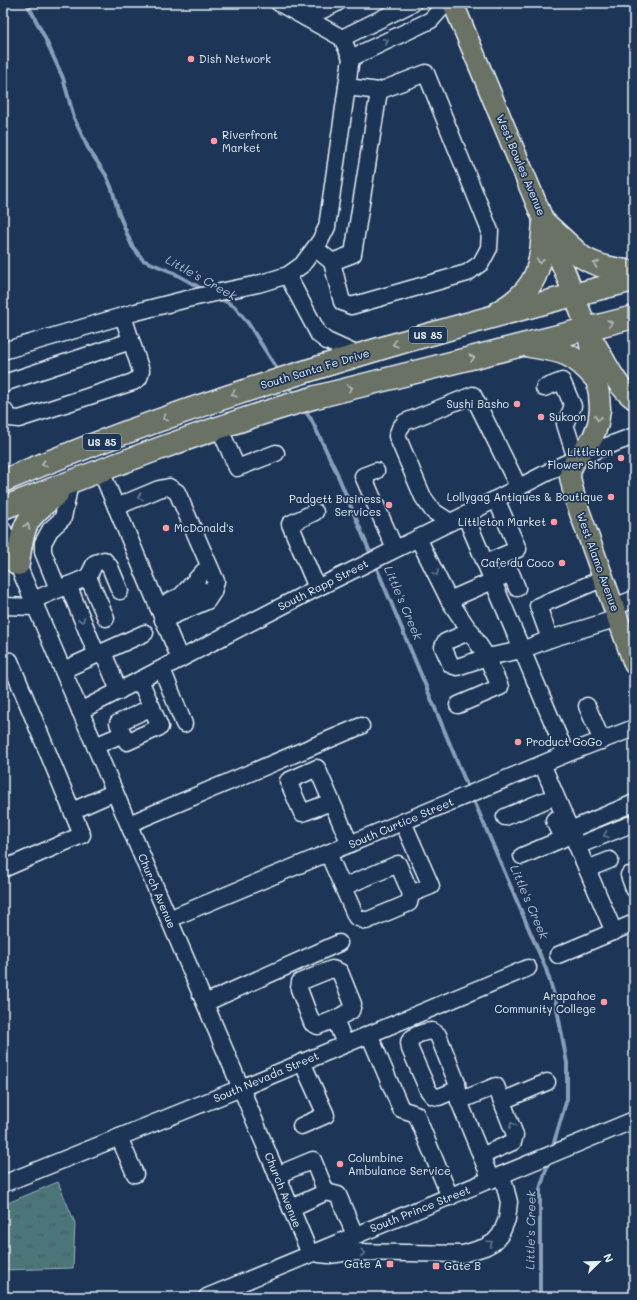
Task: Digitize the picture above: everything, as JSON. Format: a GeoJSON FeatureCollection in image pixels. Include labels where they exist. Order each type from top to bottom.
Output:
{"type":"FeatureCollection","features":[{"type":"Feature","properties":{"kind":"highway"},"geometry":{"type":"LineString","coordinates":[[544,222],[582,257],[590,262],[607,268],[634,272]]}},
{"type":"Feature","properties":{"kind":"highway"},"geometry":{"type":"LineString","coordinates":[[487,319],[518,298],[527,290],[533,280],[539,267],[544,222]]}},
{"type":"Feature","properties":{"kind":"highway","name":"South Santa Fe Drive"},"geometry":{"type":"LineString","coordinates":[[3,481],[150,423],[299,373],[574,294],[634,280]]}},
{"type":"Feature","properties":{"kind":"highway","name":"US 85"},"geometry":{"type":"LineString","coordinates":[[3,508],[220,427],[278,408],[316,397],[634,317]]}},
{"type":"Feature","properties":{"kind":"highway"},"geometry":{"type":"LineString","coordinates":[[525,345],[555,350],[574,357],[596,380]]}},
{"type":"Feature","properties":{"kind":"highway"},"geometry":{"type":"LineString","coordinates":[[10,558],[23,537],[28,520],[39,508],[70,483]]}},
{"type":"Feature","properties":{"kind":"main road","name":"West Bowles Avenue"},"geometry":{"type":"LineString","coordinates":[[452,3],[587,328],[617,381],[634,399]]}},
{"type":"Feature","properties":{"kind":"main road","name":"West Bowles Avenue"},"geometry":{"type":"LineString","coordinates":[[576,459],[593,437],[598,424],[599,394],[587,328]]}},
{"type":"Feature","properties":{"kind":"main road","name":"West Alamo Avenue"},"geometry":{"type":"LineString","coordinates":[[576,459],[571,469],[571,486],[634,664]]}},
{"type":"Feature","properties":{"kind":"street"},"geometry":{"type":"LineString","coordinates":[[3,351],[187,299],[258,284],[288,275],[302,265],[320,241],[326,227],[351,58],[342,38],[279,3]]}},
{"type":"Feature","properties":{"kind":"street"},"geometry":{"type":"LineString","coordinates":[[306,18],[337,3]]}},
{"type":"Feature","properties":{"kind":"street"},"geometry":{"type":"LineString","coordinates":[[342,38],[413,3]]}},
{"type":"Feature","properties":{"kind":"street"},"geometry":{"type":"LineString","coordinates":[[351,58],[431,20],[446,3]]}},
{"type":"Feature","properties":{"kind":"street"},"geometry":{"type":"LineString","coordinates":[[315,248],[332,262],[342,302],[351,306],[467,273],[481,263],[489,248],[490,231],[426,73],[379,91],[346,87]]}},
{"type":"Feature","properties":{"kind":"street"},"geometry":{"type":"LineString","coordinates":[[332,262],[353,254],[379,91]]}},
{"type":"Feature","properties":{"kind":"street"},"geometry":{"type":"LineString","coordinates":[[288,275],[319,335],[327,342],[358,355]]}},
{"type":"Feature","properties":{"kind":"street"},"geometry":{"type":"LineString","coordinates":[[3,409],[10,418],[19,419],[133,382],[139,378],[141,372],[123,316]]}},
{"type":"Feature","properties":{"kind":"street"},"geometry":{"type":"LineString","coordinates":[[3,385],[7,382],[131,341]]}},
{"type":"Feature","properties":{"kind":"street"},"geometry":{"type":"LineString","coordinates":[[544,388],[562,380],[573,406],[565,424],[576,459]]}},
{"type":"Feature","properties":{"kind":"street"},"geometry":{"type":"LineString","coordinates":[[450,522],[433,511],[423,497],[397,436],[400,428],[405,422],[473,395],[519,488]]}},
{"type":"Feature","properties":{"kind":"street"},"geometry":{"type":"LineString","coordinates":[[220,427],[237,468],[276,453]]}},
{"type":"Feature","properties":{"kind":"street","name":"South Rapp Street"},"geometry":{"type":"LineString","coordinates":[[80,711],[388,552],[576,459],[634,436]]}},
{"type":"Feature","properties":{"kind":"street"},"geometry":{"type":"LineString","coordinates":[[376,470],[363,476],[388,552]]}},
{"type":"Feature","properties":{"kind":"street"},"geometry":{"type":"LineString","coordinates":[[101,471],[180,659]]}},
{"type":"Feature","properties":{"kind":"street"},"geometry":{"type":"LineString","coordinates":[[70,483],[63,518],[50,530],[43,542],[43,552],[100,653],[119,691]]}},
{"type":"Feature","properties":{"kind":"street"},"geometry":{"type":"LineString","coordinates":[[116,507],[159,489],[169,487],[178,492],[216,581],[213,592],[207,601],[161,613]]}},
{"type":"Feature","properties":{"kind":"street"},"geometry":{"type":"LineString","coordinates":[[161,613],[181,596],[204,571],[169,487]]}},
{"type":"Feature","properties":{"kind":"street"},"geometry":{"type":"LineString","coordinates":[[485,563],[518,549],[496,499]]}},
{"type":"Feature","properties":{"kind":"street"},"geometry":{"type":"LineString","coordinates":[[315,512],[290,524],[317,588]]}},
{"type":"Feature","properties":{"kind":"street"},"geometry":{"type":"LineString","coordinates":[[465,515],[566,754]]}},
{"type":"Feature","properties":{"kind":"street","name":"Church Avenue"},"geometry":{"type":"LineString","coordinates":[[3,530],[10,558],[34,604],[63,670],[310,1254]]}},
{"type":"Feature","properties":{"kind":"street"},"geometry":{"type":"LineString","coordinates":[[418,538],[449,600],[487,657],[500,687],[458,705]]}},
{"type":"Feature","properties":{"kind":"street"},"geometry":{"type":"LineString","coordinates":[[3,606],[34,604],[63,587],[88,577],[95,563],[104,560],[110,567],[120,591]]}},
{"type":"Feature","properties":{"kind":"street"},"geometry":{"type":"LineString","coordinates":[[449,600],[511,573],[517,588]]}},
{"type":"Feature","properties":{"kind":"street"},"geometry":{"type":"LineString","coordinates":[[88,577],[106,618]]}},
{"type":"Feature","properties":{"kind":"street"},"geometry":{"type":"LineString","coordinates":[[550,639],[538,606],[604,578]]}},
{"type":"Feature","properties":{"kind":"street"},"geometry":{"type":"LineString","coordinates":[[471,631],[445,642],[443,647],[451,665],[457,667],[487,657],[522,650],[616,613],[634,599]]}},
{"type":"Feature","properties":{"kind":"street"},"geometry":{"type":"LineString","coordinates":[[63,670],[145,633]]}},
{"type":"Feature","properties":{"kind":"street"},"geometry":{"type":"LineString","coordinates":[[3,660],[10,661],[82,835],[3,869]]}},
{"type":"Feature","properties":{"kind":"street"},"geometry":{"type":"LineString","coordinates":[[162,669],[184,724]]}},
{"type":"Feature","properties":{"kind":"street"},"geometry":{"type":"LineString","coordinates":[[140,680],[152,707],[160,727],[127,742],[118,723],[152,707]]}},
{"type":"Feature","properties":{"kind":"street"},"geometry":{"type":"LineString","coordinates":[[587,706],[602,740]]}},
{"type":"Feature","properties":{"kind":"street"},"geometry":{"type":"LineString","coordinates":[[129,824],[361,726]]}},
{"type":"Feature","properties":{"kind":"street","name":"South Curtice Street"},"geometry":{"type":"LineString","coordinates":[[169,919],[566,754],[634,728]]}},
{"type":"Feature","properties":{"kind":"street"},"geometry":{"type":"LineString","coordinates":[[95,746],[123,734]]}},
{"type":"Feature","properties":{"kind":"street"},"geometry":{"type":"LineString","coordinates":[[522,856],[562,839],[546,800],[537,766]]}},
{"type":"Feature","properties":{"kind":"street"},"geometry":{"type":"LineString","coordinates":[[537,766],[570,830],[614,932]]}},
{"type":"Feature","properties":{"kind":"street"},"geometry":{"type":"LineString","coordinates":[[72,811],[115,792]]}},
{"type":"Feature","properties":{"kind":"street"},"geometry":{"type":"LineString","coordinates":[[505,817],[546,800]]}},
{"type":"Feature","properties":{"kind":"street"},"geometry":{"type":"LineString","coordinates":[[332,802],[350,844]]}},
{"type":"Feature","properties":{"kind":"street"},"geometry":{"type":"LineString","coordinates":[[570,830],[634,803]]}},
{"type":"Feature","properties":{"kind":"street"},"geometry":{"type":"LineString","coordinates":[[403,822],[431,886],[411,894]]}},
{"type":"Feature","properties":{"kind":"street"},"geometry":{"type":"LineString","coordinates":[[577,846],[634,823]]}},
{"type":"Feature","properties":{"kind":"street"},"geometry":{"type":"LineString","coordinates":[[328,853],[356,917],[366,921],[409,903],[411,894],[398,864],[343,887]]}},
{"type":"Feature","properties":{"kind":"street"},"geometry":{"type":"LineString","coordinates":[[587,869],[610,860]]}},
{"type":"Feature","properties":{"kind":"street"},"geometry":{"type":"LineString","coordinates":[[558,955],[634,923]]}},
{"type":"Feature","properties":{"kind":"street"},"geometry":{"type":"LineString","coordinates":[[205,1003],[339,943]]}},
{"type":"Feature","properties":{"kind":"street","name":"South Nevada Street"},"geometry":{"type":"LineString","coordinates":[[3,1184],[241,1088],[528,968]]}},
{"type":"Feature","properties":{"kind":"street"},"geometry":{"type":"LineString","coordinates":[[335,1019],[345,1044]]}},
{"type":"Feature","properties":{"kind":"street"},"geometry":{"type":"LineString","coordinates":[[369,1034],[401,1109],[416,1114],[450,1197]]}},
{"type":"Feature","properties":{"kind":"street"},"geometry":{"type":"LineString","coordinates":[[301,1126],[326,1115],[302,1062]]}},
{"type":"Feature","properties":{"kind":"street"},"geometry":{"type":"LineString","coordinates":[[502,1101],[547,1082]]}},
{"type":"Feature","properties":{"kind":"street"},"geometry":{"type":"LineString","coordinates":[[310,1254],[329,1255],[351,1252],[463,1254],[485,1247],[494,1242],[500,1235],[507,1219],[509,1202],[496,1178],[481,1156],[458,1095],[496,1086],[516,1134],[513,1142],[481,1156]]}},
{"type":"Feature","properties":{"kind":"street","name":"South Prince Street"},"geometry":{"type":"LineString","coordinates":[[212,1295],[634,1120]]}},
{"type":"Feature","properties":{"kind":"street"},"geometry":{"type":"LineString","coordinates":[[119,1137],[135,1174]]}},
{"type":"Feature","properties":{"kind":"street"},"geometry":{"type":"LineString","coordinates":[[277,1175],[313,1160],[326,1192]]}},
{"type":"Feature","properties":{"kind":"street"},"geometry":{"type":"LineString","coordinates":[[291,1208],[326,1192],[338,1195],[355,1235]]}},
{"type":"Feature","properties":{"kind":"green space"},"geometry":{"type":"Polygon","coordinates":[[[58,1182],[75,1223],[73,1268],[3,1270],[3,1205],[58,1182]]]}},
{"type":"Feature","properties":{"kind":"waterway","name":"Little's Creek"},"geometry":{"type":"LineString","coordinates":[[27,3],[63,78],[74,118],[88,148],[106,175],[112,189],[119,214],[132,246],[143,260],[172,272],[204,290]]}},
{"type":"Feature","properties":{"kind":"waterway","name":"Little's Creek"},"geometry":{"type":"LineString","coordinates":[[219,298],[234,306],[248,323],[279,372]]}},
{"type":"Feature","properties":{"kind":"waterway","name":"Little's Creek"},"geometry":{"type":"LineString","coordinates":[[287,384],[296,397]]}},
{"type":"Feature","properties":{"kind":"waterway","name":"Little's Creek"},"geometry":{"type":"LineString","coordinates":[[303,408],[311,419],[336,471],[372,557]]}},
{"type":"Feature","properties":{"kind":"waterway","name":"Little's Creek"},"geometry":{"type":"LineString","coordinates":[[375,564],[469,790]]}},
{"type":"Feature","properties":{"kind":"waterway","name":"Little's Creek"},"geometry":{"type":"LineString","coordinates":[[472,796],[546,969],[555,998],[567,1063],[567,1099],[552,1149]]}},
{"type":"Feature","properties":{"kind":"waterway","name":"Little's Creek"},"geometry":{"type":"LineString","coordinates":[[540,1297],[540,1189],[549,1160]]}},
{"type":"Feature","properties":{"kind":"place","name":"Dish Network"},"geometry":{"type":"Point","coordinates":[191,59]}},
{"type":"Feature","properties":{"kind":"place","name":"Riverfront Market"},"geometry":{"type":"Point","coordinates":[214,141]}},
{"type":"Feature","properties":{"kind":"place","name":"Sushi Basho"},"geometry":{"type":"Point","coordinates":[517,404]}},
{"type":"Feature","properties":{"kind":"place","name":"Sukoon"},"geometry":{"type":"Point","coordinates":[541,417]}},
{"type":"Feature","properties":{"kind":"place","name":"Littleton Flower Shop"},"geometry":{"type":"Point","coordinates":[621,458]}},
{"type":"Feature","properties":{"kind":"place","name":"Lollygag Antiques & Boutique"},"geometry":{"type":"Point","coordinates":[611,497]}},
{"type":"Feature","properties":{"kind":"place","name":"Padgett Business Services"},"geometry":{"type":"Point","coordinates":[389,505]}},
{"type":"Feature","properties":{"kind":"place","name":"Littleton Market"},"geometry":{"type":"Point","coordinates":[554,522]}},
{"type":"Feature","properties":{"kind":"place","name":"McDonald's"},"geometry":{"type":"Point","coordinates":[166,528]}},
{"type":"Feature","properties":{"kind":"place","name":"Cafe du Coco"},"geometry":{"type":"Point","coordinates":[562,563]}},
{"type":"Feature","properties":{"kind":"place","name":"Product GoGo"},"geometry":{"type":"Point","coordinates":[518,742]}},
{"type":"Feature","properties":{"kind":"place","name":"Arapahoe Community College"},"geometry":{"type":"Point","coordinates":[604,1002]}},
{"type":"Feature","properties":{"kind":"place","name":"Columbine Ambulance Service"},"geometry":{"type":"Point","coordinates":[340,1164]}},
{"type":"Feature","properties":{"kind":"place","name":"Gate A"},"geometry":{"type":"Point","coordinates":[390,1264]}},
{"type":"Feature","properties":{"kind":"place","name":"Gate B"},"geometry":{"type":"Point","coordinates":[436,1266]}}]}
